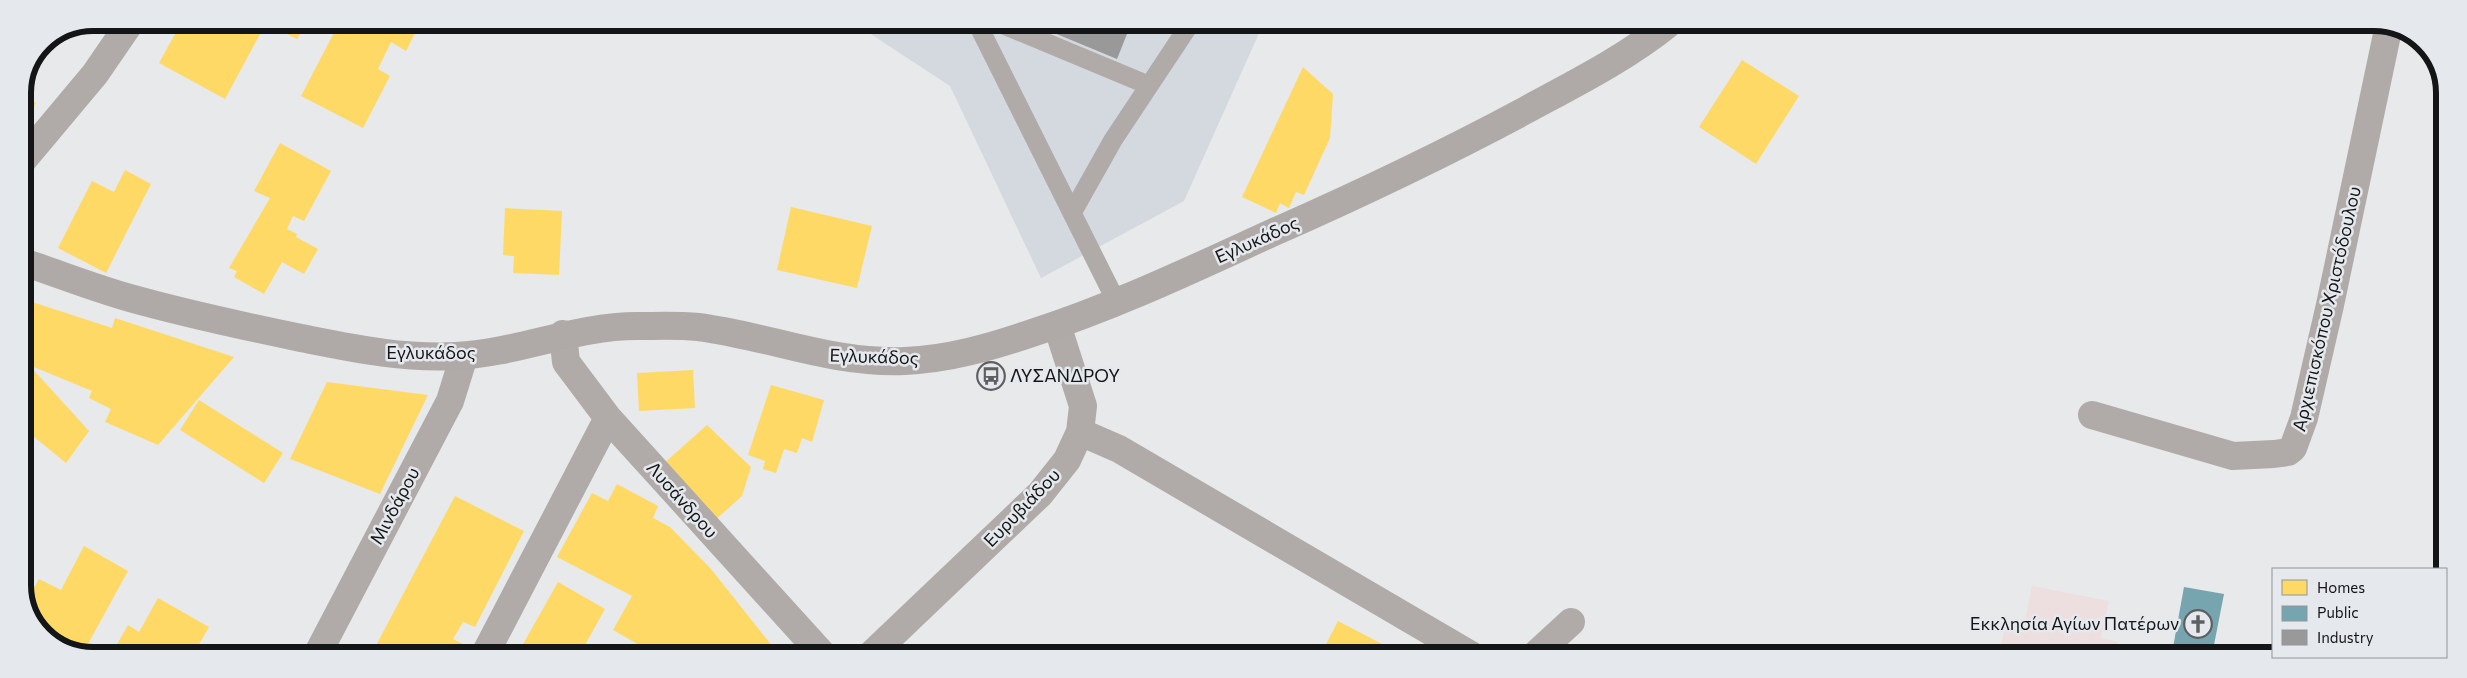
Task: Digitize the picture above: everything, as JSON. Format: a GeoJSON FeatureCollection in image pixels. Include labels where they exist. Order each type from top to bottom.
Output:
{"type":"FeatureCollection","features":[{"type":"Feature","properties":{"kind":"main road","name":"Εγλυκάδος"},"geometry":{"type":"LineString","coordinates":[[31,265],[125,297],[218,322],[364,351],[418,356],[464,356],[496,351],[564,334],[627,326],[695,327],[856,360],[905,361],[958,355],[1057,325],[1117,303],[1426,162],[1552,96],[1659,31]]}},
{"type":"Feature","properties":{"kind":"street"},"geometry":{"type":"LineString","coordinates":[[31,149],[95,74],[124,31]]}},
{"type":"Feature","properties":{"kind":"street","name":"Αρχιεπισκόπου Χριστόδουλου"},"geometry":{"type":"LineString","coordinates":[[2092,415],[2233,456],[2260,456],[2285,452],[2293,448],[2304,418],[2328,315],[2387,33]]}},
{"type":"Feature","properties":{"kind":"street","name":"Ευρυβιάδου"},"geometry":{"type":"LineString","coordinates":[[879,647],[1040,494],[1067,460],[1080,432],[1084,416],[1081,396],[1057,325]]}},
{"type":"Feature","properties":{"kind":"street","name":"Λυσάνδρου"},"geometry":{"type":"LineString","coordinates":[[564,334],[566,362],[608,418],[816,647]]}},
{"type":"Feature","properties":{"kind":"street","name":"Μινδάρου"},"geometry":{"type":"LineString","coordinates":[[321,647],[450,402],[464,356]]}},
{"type":"Feature","properties":{"kind":"street"},"geometry":{"type":"LineString","coordinates":[[489,647],[608,418]]}},
{"type":"Feature","properties":{"kind":"street"},"geometry":{"type":"LineString","coordinates":[[1080,432],[1119,449],[1456,647]]}},
{"type":"Feature","properties":{"kind":"street"},"geometry":{"type":"LineString","coordinates":[[1544,647],[1571,622]]}},
{"type":"Feature","properties":{"kind":"lane"},"geometry":{"type":"LineString","coordinates":[[981,31],[1117,303]]}},
{"type":"Feature","properties":{"kind":"lane"},"geometry":{"type":"LineString","coordinates":[[1018,31],[1148,86]]}},
{"type":"Feature","properties":{"kind":"lane"},"geometry":{"type":"LineString","coordinates":[[1072,213],[1114,140],[1185,31]]}},
{"type":"Feature","properties":{"kind":"shaded area"},"geometry":{"type":"Polygon","coordinates":[[[866,31],[1260,31],[1184,201],[1041,278],[950,86],[866,31]]]}},
{"type":"Feature","properties":{"kind":"shaded area"},"geometry":{"type":"Polygon","coordinates":[[[2032,586],[2109,601],[2101,638],[2118,642],[2117,647],[2001,647],[2005,627],[2023,630],[2032,586]]]}},
{"type":"Feature","properties":{"kind":"building: Homes"},"geometry":{"type":"Polygon","coordinates":[[[177,31],[262,31],[225,99],[159,63],[177,31]]]}},
{"type":"Feature","properties":{"kind":"building: Homes"},"geometry":{"type":"Polygon","coordinates":[[[282,31],[302,31],[297,39],[282,31]]]}},
{"type":"Feature","properties":{"kind":"building: Homes"},"geometry":{"type":"Polygon","coordinates":[[[335,31],[416,31],[406,51],[391,42],[378,69],[390,76],[363,128],[301,96],[335,31]]]}},
{"type":"Feature","properties":{"kind":"building: Homes"},"geometry":{"type":"Polygon","coordinates":[[[1742,60],[1799,96],[1756,164],[1699,127],[1742,60]]]}},
{"type":"Feature","properties":{"kind":"building: Homes"},"geometry":{"type":"Polygon","coordinates":[[[1303,67],[1333,94],[1330,138],[1304,195],[1296,192],[1289,208],[1280,203],[1276,213],[1242,197],[1303,67]]]}},
{"type":"Feature","properties":{"kind":"building: Homes"},"geometry":{"type":"Polygon","coordinates":[[[31,100],[36,103],[31,112],[31,100]]]}},
{"type":"Feature","properties":{"kind":"building: Homes"},"geometry":{"type":"Polygon","coordinates":[[[280,143],[331,171],[304,221],[293,216],[287,229],[297,234],[296,237],[318,249],[304,274],[282,262],[264,294],[234,277],[237,271],[229,268],[270,198],[254,191],[280,143]]]}},
{"type":"Feature","properties":{"kind":"building: Homes"},"geometry":{"type":"Polygon","coordinates":[[[125,170],[151,184],[106,273],[58,248],[92,181],[114,192],[125,170]]]}},
{"type":"Feature","properties":{"kind":"building: Homes"},"geometry":{"type":"Polygon","coordinates":[[[791,207],[872,226],[857,288],[777,270],[791,207]]]}},
{"type":"Feature","properties":{"kind":"building: Homes"},"geometry":{"type":"Polygon","coordinates":[[[505,208],[562,211],[559,275],[513,273],[514,256],[503,255],[505,208]]]}},
{"type":"Feature","properties":{"kind":"building: Homes"},"geometry":{"type":"Polygon","coordinates":[[[31,302],[112,328],[115,318],[234,357],[158,445],[105,422],[111,409],[89,398],[92,391],[31,366],[31,302]]]}},
{"type":"Feature","properties":{"kind":"building: Homes"},"geometry":{"type":"Polygon","coordinates":[[[31,367],[89,431],[66,463],[31,435],[31,367]]]}},
{"type":"Feature","properties":{"kind":"building: Homes"},"geometry":{"type":"Polygon","coordinates":[[[693,370],[695,408],[639,411],[637,373],[693,370]]]}},
{"type":"Feature","properties":{"kind":"building: Homes"},"geometry":{"type":"Polygon","coordinates":[[[327,382],[428,395],[380,494],[290,459],[327,382]]]}},
{"type":"Feature","properties":{"kind":"building: Homes"},"geometry":{"type":"Polygon","coordinates":[[[771,385],[824,400],[812,442],[802,438],[797,453],[784,449],[776,473],[763,469],[765,461],[748,455],[771,385]]]}},
{"type":"Feature","properties":{"kind":"building: Homes"},"geometry":{"type":"Polygon","coordinates":[[[199,400],[283,453],[264,483],[180,430],[199,400]]]}},
{"type":"Feature","properties":{"kind":"building: Homes"},"geometry":{"type":"Polygon","coordinates":[[[707,425],[751,467],[742,496],[713,522],[662,465],[707,425]]]}},
{"type":"Feature","properties":{"kind":"building: Homes"},"geometry":{"type":"Polygon","coordinates":[[[617,484],[658,506],[653,518],[670,527],[711,569],[773,647],[643,647],[613,630],[632,596],[557,557],[592,493],[608,501],[617,484]]]}},
{"type":"Feature","properties":{"kind":"building: Homes"},"geometry":{"type":"Polygon","coordinates":[[[455,496],[524,531],[475,627],[463,622],[453,639],[466,647],[375,647],[455,496]]]}},
{"type":"Feature","properties":{"kind":"building: Homes"},"geometry":{"type":"Polygon","coordinates":[[[84,546],[128,571],[87,646],[77,645],[59,636],[49,629],[39,616],[31,593],[39,579],[61,590],[84,546]]]}},
{"type":"Feature","properties":{"kind":"building: Homes"},"geometry":{"type":"Polygon","coordinates":[[[558,582],[605,609],[584,647],[522,646],[558,582]]]}},
{"type":"Feature","properties":{"kind":"building: Homes"},"geometry":{"type":"Polygon","coordinates":[[[158,598],[209,627],[197,647],[115,647],[128,625],[139,632],[158,598]]]}},
{"type":"Feature","properties":{"kind":"building: Homes"},"geometry":{"type":"Polygon","coordinates":[[[1338,621],[1388,647],[1325,647],[1338,621]]]}},
{"type":"Feature","properties":{"kind":"building: Public","name":"Εκκλησία Αγίων Πατέρων"},"geometry":{"type":"Polygon","coordinates":[[[2184,587],[2224,594],[2214,647],[2173,647],[2184,587]]]}},
{"type":"Feature","properties":{"kind":"building: Industry"},"geometry":{"type":"Polygon","coordinates":[[[1049,31],[1128,31],[1117,59],[1049,31]]]}},
{"type":"Feature","properties":{"kind":"place","name":"ΛΥΣΑΝΔΡΟΥ"},"geometry":{"type":"Point","coordinates":[991,376]}},
{"type":"Feature","properties":{"kind":"place","name":"Εκκλησία Αγίων Πατέρων"},"geometry":{"type":"Point","coordinates":[2198,624]}}]}
